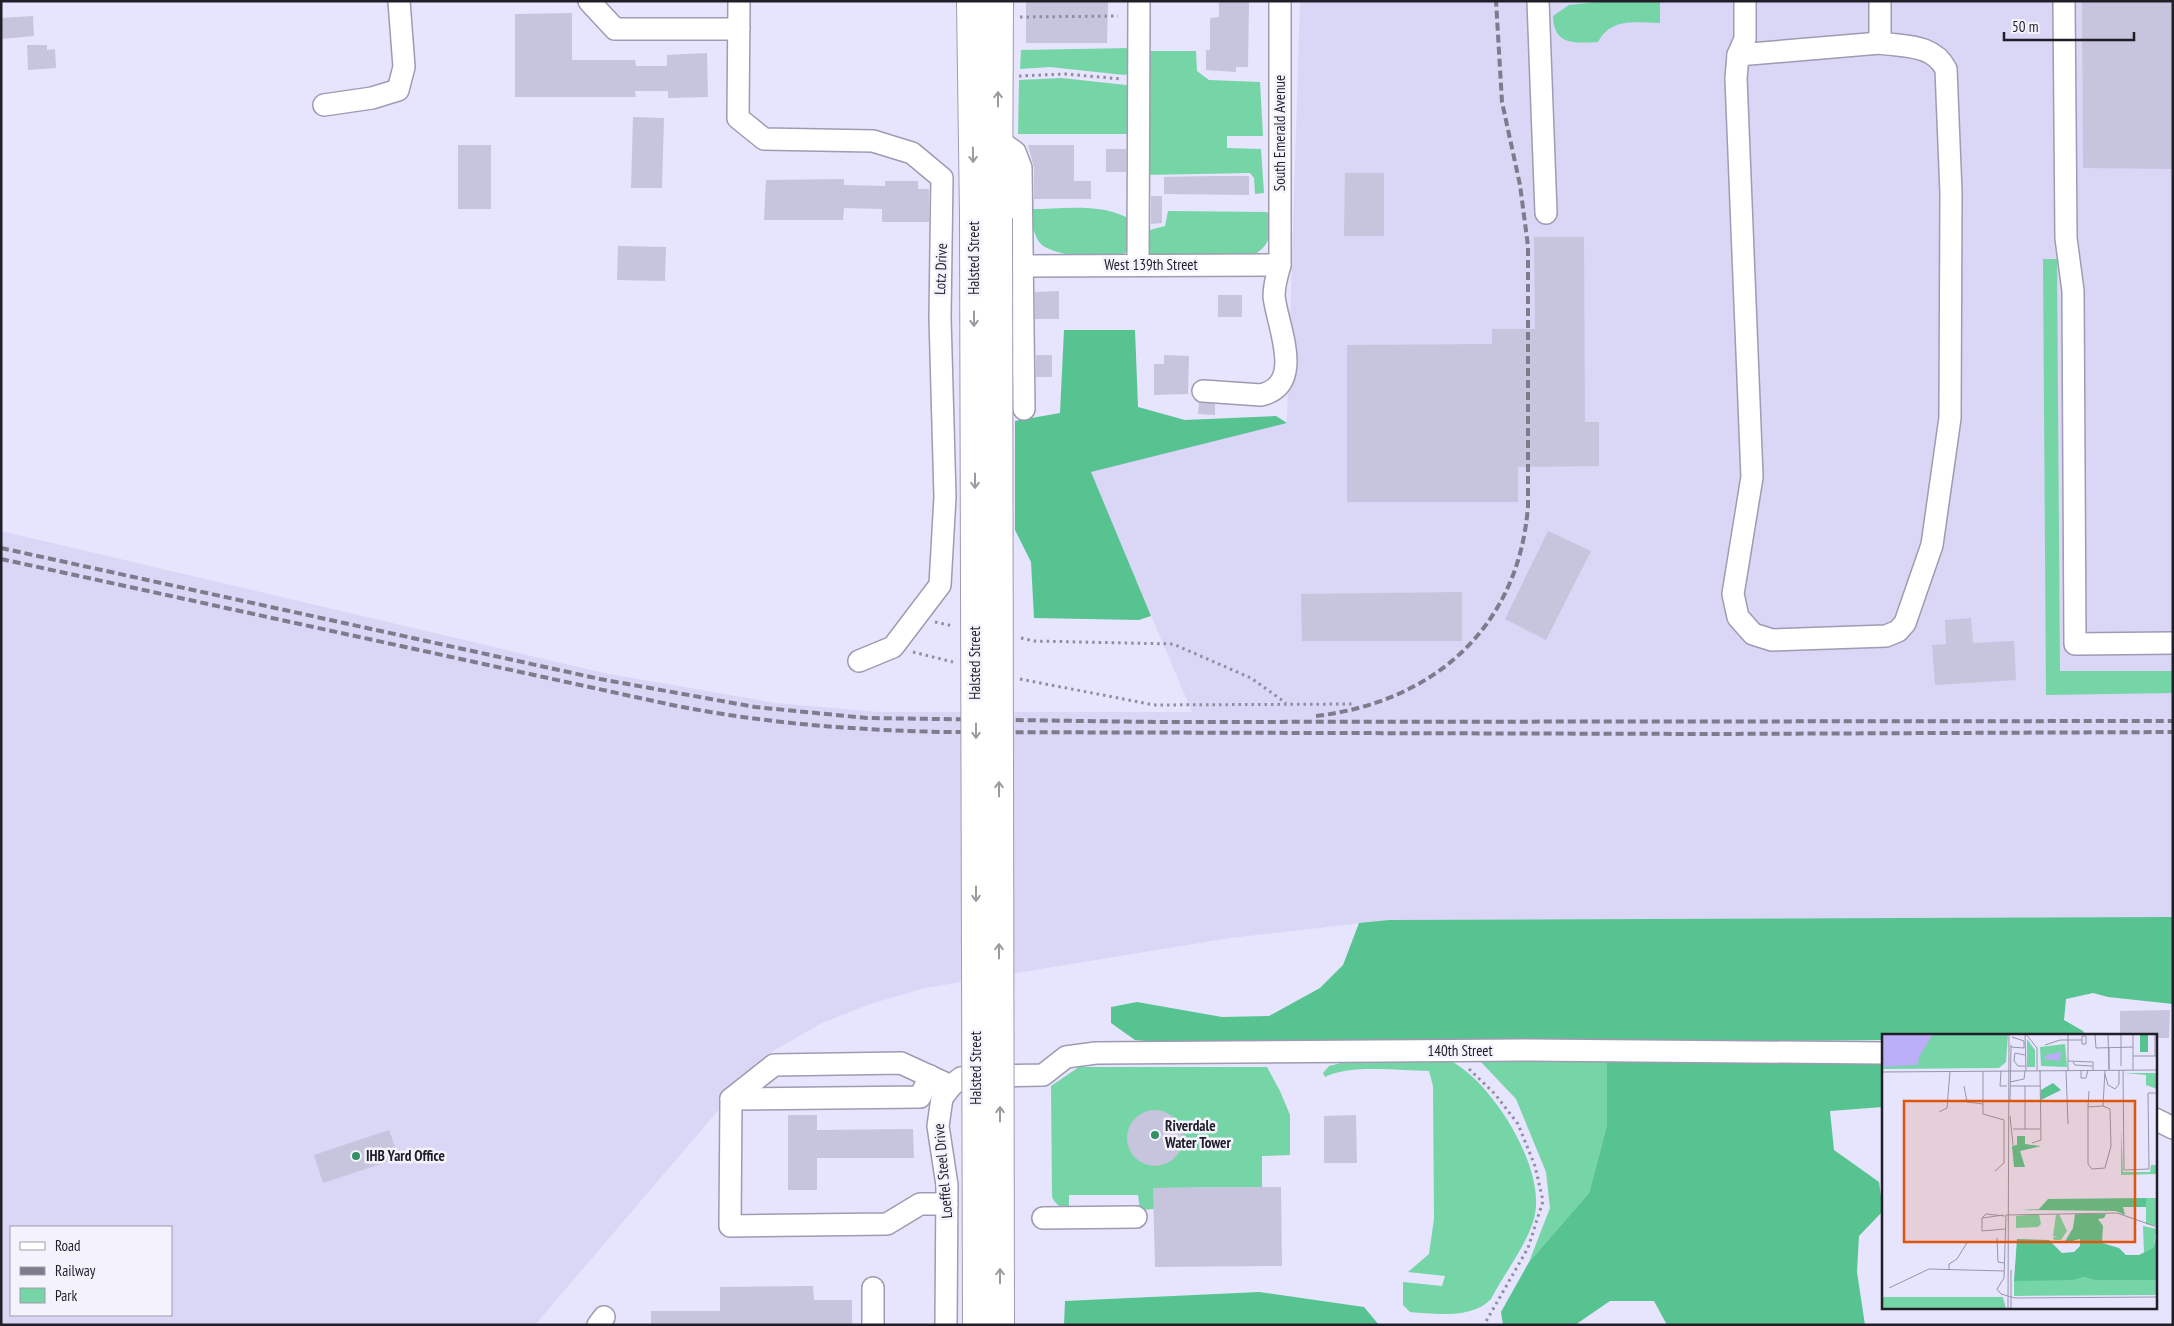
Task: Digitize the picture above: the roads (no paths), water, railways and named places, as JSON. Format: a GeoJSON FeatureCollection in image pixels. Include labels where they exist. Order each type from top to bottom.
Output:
{"type":"FeatureCollection","features":[{"type":"Feature","properties":{"kind":"main road","name":"Halsted Street"},"geometry":{"type":"LineString","coordinates":[[971,1],[986,218],[1000,1325]]}},
{"type":"Feature","properties":{"kind":"main road","name":"Halsted Street"},"geometry":{"type":"LineString","coordinates":[[977,1325],[986,218],[998,140],[998,76],[1008,9]]}},
{"type":"Feature","properties":{"kind":"street"},"geometry":{"type":"LineString","coordinates":[[324,105],[372,98],[398,90],[404,67],[399,1]]}},
{"type":"Feature","properties":{"kind":"street"},"geometry":{"type":"LineString","coordinates":[[589,1],[615,29],[739,29]]}},
{"type":"Feature","properties":{"kind":"street","name":"Lotz Drive"},"geometry":{"type":"LineString","coordinates":[[739,1],[738,118],[764,139],[873,141],[912,153],[942,178],[940,317],[945,497],[940,585],[893,647],[859,661]]}},
{"type":"Feature","properties":{"kind":"street"},"geometry":{"type":"LineString","coordinates":[[1138,266],[1139,1]]}},
{"type":"Feature","properties":{"kind":"street","name":"South Emerald Avenue"},"geometry":{"type":"LineString","coordinates":[[1203,391],[1261,395],[1269,393],[1278,386],[1286,366],[1286,351],[1274,297],[1280,265],[1280,1]]}},
{"type":"Feature","properties":{"kind":"street"},"geometry":{"type":"LineString","coordinates":[[1538,1],[1546,213]]}},
{"type":"Feature","properties":{"kind":"street"},"geometry":{"type":"LineString","coordinates":[[1738,55],[1880,43],[1930,51],[1940,58],[1946,69],[1951,193],[1950,418],[1932,545],[1905,623],[1898,631],[1886,636],[1772,640],[1753,634],[1738,617],[1733,594],[1752,477],[1736,78],[1738,55],[1745,40],[1745,1]]}},
{"type":"Feature","properties":{"kind":"street"},"geometry":{"type":"LineString","coordinates":[[1880,1],[1880,43]]}},
{"type":"Feature","properties":{"kind":"street"},"geometry":{"type":"LineString","coordinates":[[2064,1],[2066,238],[2073,291],[2075,644],[2173,643]]}},
{"type":"Feature","properties":{"kind":"street"},"geometry":{"type":"LineString","coordinates":[[998,140],[1015,152],[1021,168],[1024,409]]}},
{"type":"Feature","properties":{"kind":"street","name":"West 139th Street"},"geometry":{"type":"LineString","coordinates":[[1022,266],[1280,265]]}},
{"type":"Feature","properties":{"kind":"street","name":"140th Street"},"geometry":{"type":"LineString","coordinates":[[951,1086],[961,1078],[977,1076],[1043,1075],[1066,1056],[1096,1053],[1451,1051],[1882,1053]]}},
{"type":"Feature","properties":{"kind":"street"},"geometry":{"type":"LineString","coordinates":[[732,1099],[774,1066],[901,1063],[951,1086]]}},
{"type":"Feature","properties":{"kind":"street"},"geometry":{"type":"LineString","coordinates":[[732,1099],[920,1097],[930,1076]]}},
{"type":"Feature","properties":{"kind":"street","name":"Loeffel Steel Drive"},"geometry":{"type":"LineString","coordinates":[[946,1325],[947,1185],[938,1126],[938,1110],[942,1098],[951,1086]]}},
{"type":"Feature","properties":{"kind":"street"},"geometry":{"type":"LineString","coordinates":[[732,1099],[730,1226],[887,1224],[920,1204],[947,1204]]}},
{"type":"Feature","properties":{"kind":"street"},"geometry":{"type":"LineString","coordinates":[[2156,1120],[2173,1128]]}},
{"type":"Feature","properties":{"kind":"street"},"geometry":{"type":"LineString","coordinates":[[1043,1218],[1136,1217]]}},
{"type":"Feature","properties":{"kind":"street"},"geometry":{"type":"LineString","coordinates":[[873,1288],[874,1325]]}},
{"type":"Feature","properties":{"kind":"railway"},"geometry":{"type":"LineString","coordinates":[[1316,716],[1359,708],[1398,694],[1433,675],[1463,651],[1488,622],[1508,588],[1521,549],[1528,506],[1528,246],[1520,185],[1502,102],[1496,1]]}},
{"type":"Feature","properties":{"kind":"railway"},"geometry":{"type":"LineString","coordinates":[[1,548],[600,679],[755,707],[867,718],[1157,722],[2173,721]]}},
{"type":"Feature","properties":{"kind":"railway"},"geometry":{"type":"LineString","coordinates":[[1,559],[672,705],[739,717],[841,727],[943,732],[1713,734],[2173,732]]}},
{"type":"Feature","properties":{"kind":"place","name":"Riverdale Water Tower"},"geometry":{"type":"Point","coordinates":[1155,1135]}},
{"type":"Feature","properties":{"kind":"place","name":"IHB Yard Office"},"geometry":{"type":"Point","coordinates":[356,1156]}}]}
